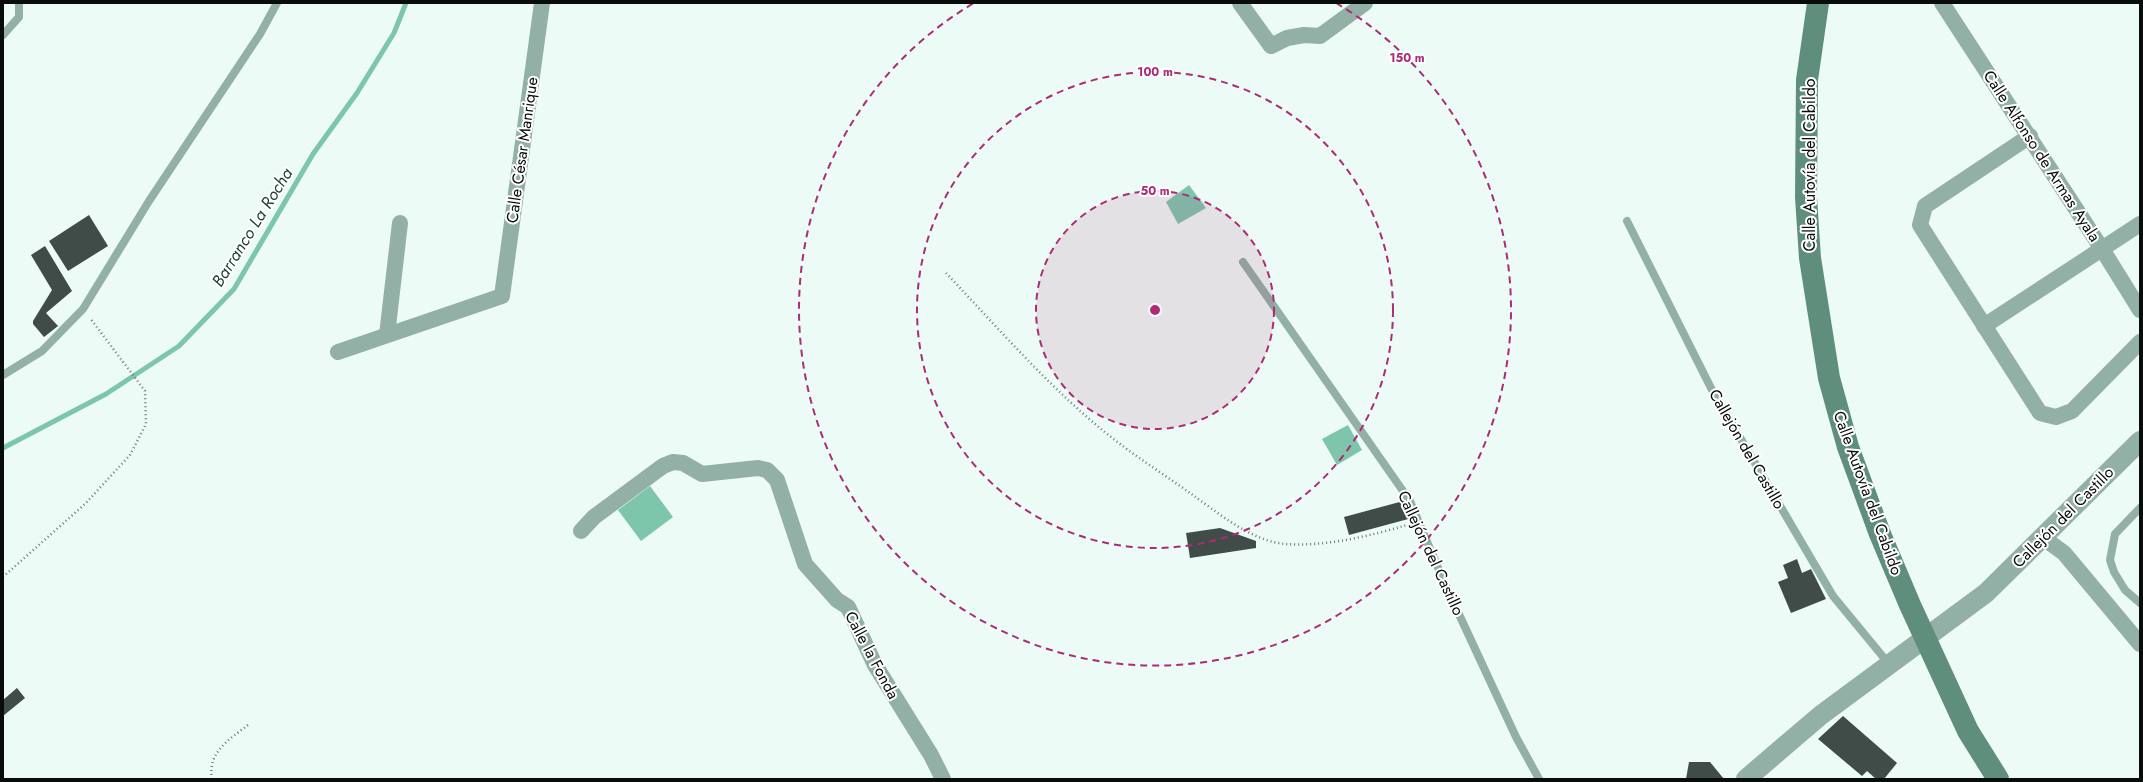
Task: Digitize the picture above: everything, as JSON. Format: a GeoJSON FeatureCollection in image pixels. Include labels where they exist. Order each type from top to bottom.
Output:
{"type":"FeatureCollection","features":[{"type":"Feature","properties":{"kind":"main road","name":"Calle Autovía del Cabildo"},"geometry":{"type":"LineString","coordinates":[[1818,3],[1807,80],[1806,197],[1811,266],[1829,378],[1848,447],[1880,534],[1910,605],[1968,731],[1984,779]]}},
{"type":"Feature","properties":{"kind":"main road","name":"Calle Autovía del Cabildo"},"geometry":{"type":"LineString","coordinates":[[1968,731],[1998,779]]}},
{"type":"Feature","properties":{"kind":"street","name":"Calle César Manrique"},"geometry":{"type":"LineString","coordinates":[[387,335],[502,296],[542,3]]}},
{"type":"Feature","properties":{"kind":"street"},"geometry":{"type":"LineString","coordinates":[[1240,3],[1271,46],[1287,38],[1304,35],[1320,36],[1365,3]]}},
{"type":"Feature","properties":{"kind":"street","name":"Calle Alfonso de Armas Ayala"},"geometry":{"type":"LineString","coordinates":[[1943,3],[2102,248],[2140,310]]}},
{"type":"Feature","properties":{"kind":"street"},"geometry":{"type":"LineString","coordinates":[[2030,136],[1925,206],[1920,225],[2040,412],[2056,417],[2072,411],[2140,342]]}},
{"type":"Feature","properties":{"kind":"street"},"geometry":{"type":"LineString","coordinates":[[338,352],[387,335],[400,223]]}},
{"type":"Feature","properties":{"kind":"street"},"geometry":{"type":"LineString","coordinates":[[1984,326],[2140,224]]}},
{"type":"Feature","properties":{"kind":"street","name":"Callejón del Castillo"},"geometry":{"type":"LineString","coordinates":[[1746,779],[1821,715],[1986,593],[2140,441]]}},
{"type":"Feature","properties":{"kind":"street","name":"Calle la Fonda"},"geometry":{"type":"LineString","coordinates":[[581,532],[594,517],[663,466],[674,462],[683,464],[702,474],[758,468],[767,470],[777,480],[805,564],[837,600],[848,607],[875,665],[931,755],[942,779]]}},
{"type":"Feature","properties":{"kind":"street"},"geometry":{"type":"LineString","coordinates":[[2042,537],[2064,553],[2140,644]]}},
{"type":"Feature","properties":{"kind":"lane"},"geometry":{"type":"LineString","coordinates":[[3,35],[19,17],[19,3]]}},
{"type":"Feature","properties":{"kind":"lane"},"geometry":{"type":"LineString","coordinates":[[3,375],[42,351],[83,309],[149,201],[260,34],[277,3]]}},
{"type":"Feature","properties":{"kind":"lane","name":"Callejón del Castillo"},"geometry":{"type":"LineString","coordinates":[[1627,221],[1711,388],[1833,596],[1890,664]]}},
{"type":"Feature","properties":{"kind":"lane","name":"Callejón del Castillo"},"geometry":{"type":"LineString","coordinates":[[1243,262],[1410,501],[1444,582],[1516,736],[1539,779]]}},
{"type":"Feature","properties":{"kind":"lane"},"geometry":{"type":"LineString","coordinates":[[2140,508],[2115,534],[2110,560],[2114,572],[2125,590],[2140,604]]}},
{"type":"Feature","properties":{"kind":"path"},"geometry":{"type":"LineString","coordinates":[[946,273],[1038,371],[1106,433],[1222,516],[1251,534],[1285,544],[1329,542],[1369,537],[1419,521]]}},
{"type":"Feature","properties":{"kind":"path"},"geometry":{"type":"LineString","coordinates":[[3,578],[85,504],[130,455],[146,424],[145,391],[83,309]]}},
{"type":"Feature","properties":{"kind":"path"},"geometry":{"type":"LineString","coordinates":[[212,779],[211,762],[222,745],[248,725]]}},
{"type":"Feature","properties":{"kind":"shaded area"},"geometry":{"type":"Polygon","coordinates":[[[1189,185],[1206,208],[1178,224],[1166,202],[1189,185]]]}},
{"type":"Feature","properties":{"kind":"shaded area"},"geometry":{"type":"Polygon","coordinates":[[[1348,425],[1362,450],[1337,465],[1322,439],[1348,425]]]}},
{"type":"Feature","properties":{"kind":"shaded area"},"geometry":{"type":"Polygon","coordinates":[[[650,486],[673,517],[641,541],[618,510],[650,486]]]}},
{"type":"Feature","properties":{"kind":"building"},"geometry":{"type":"Polygon","coordinates":[[[89,215],[108,246],[68,271],[49,241],[89,215]]]}},
{"type":"Feature","properties":{"kind":"building"},"geometry":{"type":"Polygon","coordinates":[[[45,246],[72,291],[46,313],[58,326],[44,337],[33,324],[33,321],[52,290],[31,255],[45,246]]]}},
{"type":"Feature","properties":{"kind":"building"},"geometry":{"type":"Polygon","coordinates":[[[1407,500],[1412,518],[1349,535],[1344,517],[1407,500]]]}},
{"type":"Feature","properties":{"kind":"building"},"geometry":{"type":"Polygon","coordinates":[[[1220,528],[1256,541],[1256,548],[1190,558],[1186,533],[1220,528]]]}},
{"type":"Feature","properties":{"kind":"building"},"geometry":{"type":"Polygon","coordinates":[[[1797,559],[1802,573],[1811,569],[1826,599],[1791,613],[1778,582],[1788,578],[1783,565],[1797,559]]]}},
{"type":"Feature","properties":{"kind":"building"},"geometry":{"type":"Polygon","coordinates":[[[17,688],[25,698],[3,716],[3,700],[17,688]]]}},
{"type":"Feature","properties":{"kind":"building"},"geometry":{"type":"Polygon","coordinates":[[[1843,716],[1897,763],[1884,779],[1876,779],[1867,771],[1862,776],[1818,739],[1843,716]]]}},
{"type":"Feature","properties":{"kind":"building"},"geometry":{"type":"Polygon","coordinates":[[[1689,762],[1710,762],[1724,779],[1686,779],[1689,762]]]}},
{"type":"Feature","properties":{"kind":"waterway","name":"Barranco La Rocha"},"geometry":{"type":"LineString","coordinates":[[3,448],[106,394],[179,346],[234,289],[313,154],[357,93],[394,33],[406,3]]}}]}
